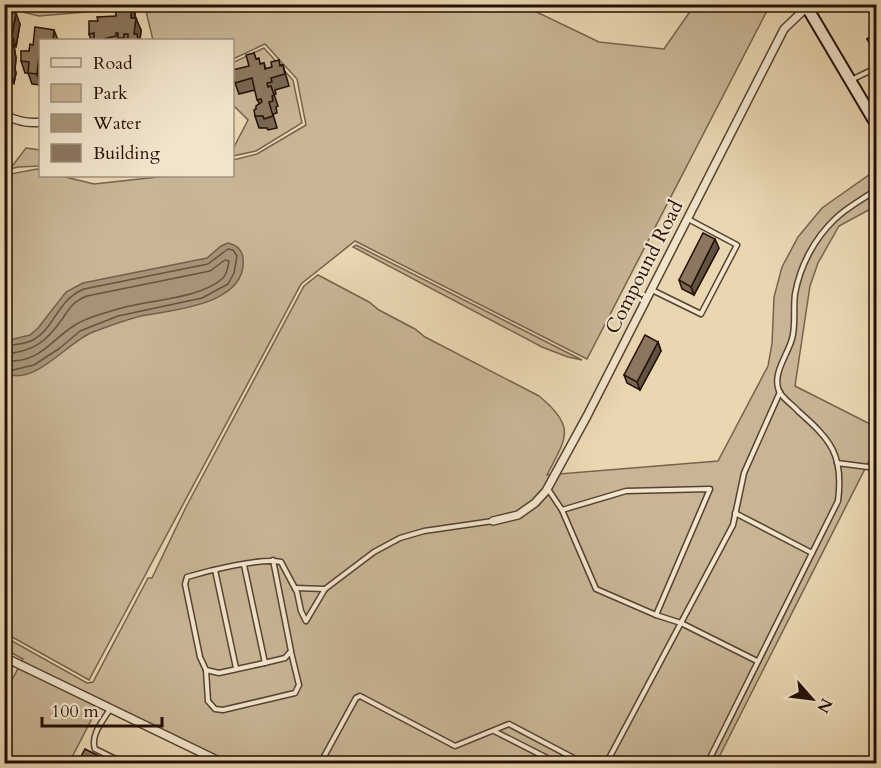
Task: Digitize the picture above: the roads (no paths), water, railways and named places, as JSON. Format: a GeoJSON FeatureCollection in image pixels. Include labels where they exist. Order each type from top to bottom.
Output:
{"type":"FeatureCollection","features":[{"type":"Feature","properties":{"kind":"street"},"geometry":{"type":"LineString","coordinates":[[805,6],[876,124]]}},
{"type":"Feature","properties":{"kind":"street","name":"Compound Road"},"geometry":{"type":"LineString","coordinates":[[493,521],[518,515],[535,503],[548,489],[784,29],[805,6]]}},
{"type":"Feature","properties":{"kind":"street"},"geometry":{"type":"LineString","coordinates":[[4,115],[13,119],[39,122]]}},
{"type":"Feature","properties":{"kind":"street"},"geometry":{"type":"LineString","coordinates":[[4,657],[110,708],[208,760],[225,764]]}},
{"type":"Feature","properties":{"kind":"lane"},"geometry":{"type":"LineString","coordinates":[[850,81],[876,69]]}},
{"type":"Feature","properties":{"kind":"lane"},"geometry":{"type":"LineString","coordinates":[[707,764],[838,501],[840,487],[831,444],[780,392],[777,377],[792,338],[795,294],[801,269],[819,237],[836,217],[876,190]]}},
{"type":"Feature","properties":{"kind":"lane"},"geometry":{"type":"LineString","coordinates":[[651,290],[701,314],[737,245],[687,219]]}},
{"type":"Feature","properties":{"kind":"lane"},"geometry":{"type":"LineString","coordinates":[[606,764],[733,525],[744,473],[780,392]]}},
{"type":"Feature","properties":{"kind":"lane"},"geometry":{"type":"LineString","coordinates":[[837,464],[876,468]]}},
{"type":"Feature","properties":{"kind":"lane"},"geometry":{"type":"LineString","coordinates":[[548,489],[562,510],[596,589],[656,615],[681,623],[758,661]]}},
{"type":"Feature","properties":{"kind":"lane"},"geometry":{"type":"LineString","coordinates":[[562,510],[626,491],[710,489],[656,615]]}},
{"type":"Feature","properties":{"kind":"lane"},"geometry":{"type":"LineString","coordinates":[[735,513],[812,553]]}},
{"type":"Feature","properties":{"kind":"lane"},"geometry":{"type":"LineString","coordinates":[[273,560],[299,685],[295,693],[223,710],[215,709],[208,701],[206,670],[200,657],[185,584],[187,577],[273,560],[281,562],[295,588],[306,621],[325,589],[374,552],[400,538],[424,531],[493,521]]}},
{"type":"Feature","properties":{"kind":"lane"},"geometry":{"type":"LineString","coordinates":[[244,565],[264,663]]}},
{"type":"Feature","properties":{"kind":"lane"},"geometry":{"type":"LineString","coordinates":[[215,570],[236,668]]}},
{"type":"Feature","properties":{"kind":"lane"},"geometry":{"type":"LineString","coordinates":[[295,588],[325,589]]}},
{"type":"Feature","properties":{"kind":"lane"},"geometry":{"type":"LineString","coordinates":[[206,670],[219,673],[264,663],[285,658],[291,651]]}},
{"type":"Feature","properties":{"kind":"lane"},"geometry":{"type":"LineString","coordinates":[[320,764],[356,698],[360,696],[454,746],[509,724],[585,764]]}},
{"type":"Feature","properties":{"kind":"lane"},"geometry":{"type":"LineString","coordinates":[[110,708],[94,737],[93,744],[95,749],[126,764]]}},
{"type":"Feature","properties":{"kind":"lane"},"geometry":{"type":"LineString","coordinates":[[494,731],[559,764]]}},
{"type":"Feature","properties":{"kind":"water"},"geometry":{"type":"Polygon","coordinates":[[[228,243],[236,246],[242,252],[241,274],[234,286],[221,295],[189,307],[141,316],[111,325],[83,337],[50,362],[28,374],[16,376],[5,373],[5,341],[30,335],[66,292],[83,283],[207,258],[228,243]]]}}]}
